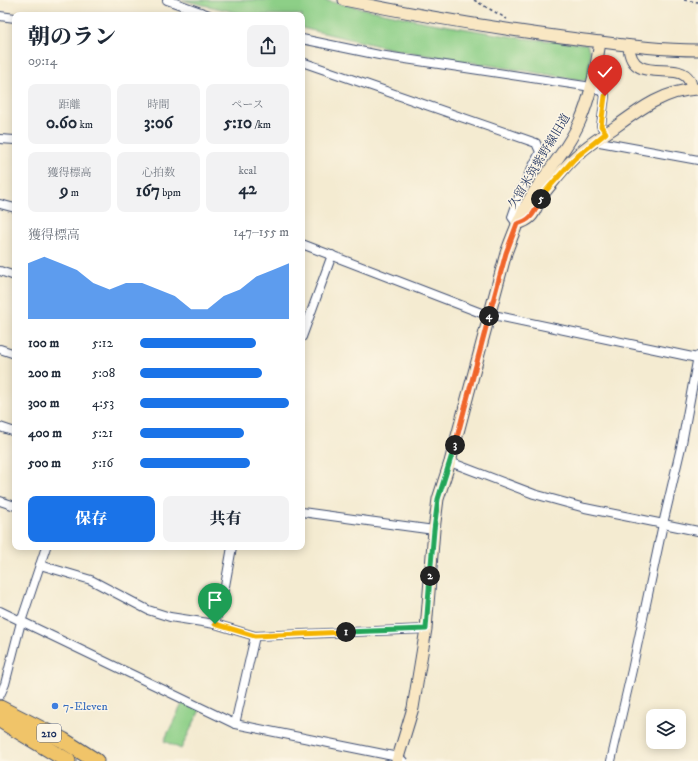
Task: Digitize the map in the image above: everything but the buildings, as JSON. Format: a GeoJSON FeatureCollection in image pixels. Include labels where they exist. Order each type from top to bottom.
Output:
{"type":"FeatureCollection","features":[{"type":"Feature","properties":{"kind":"highway","name":"210"},"geometry":{"type":"LineString","coordinates":[[0,708],[63,740],[96,761]]}},
{"type":"Feature","properties":{"kind":"highway","name":"210"},"geometry":{"type":"LineString","coordinates":[[0,720],[68,761]]}},
{"type":"Feature","properties":{"kind":"street"},"geometry":{"type":"LineString","coordinates":[[167,0],[201,12]]}},
{"type":"Feature","properties":{"kind":"street"},"geometry":{"type":"LineString","coordinates":[[344,0],[422,16],[525,33],[669,50],[698,50]]}},
{"type":"Feature","properties":{"kind":"street"},"geometry":{"type":"LineString","coordinates":[[0,16],[12,18]]}},
{"type":"Feature","properties":{"kind":"street"},"geometry":{"type":"LineString","coordinates":[[305,40],[379,56],[585,86]]}},
{"type":"Feature","properties":{"kind":"street","name":"久留米筑紫野線旧道"},"geometry":{"type":"LineString","coordinates":[[399,760],[413,708],[426,629],[438,499],[450,462],[506,253],[517,224],[530,198],[568,143],[579,123],[589,97],[600,42]]}},
{"type":"Feature","properties":{"kind":"street"},"geometry":{"type":"LineString","coordinates":[[629,46],[629,56],[635,63],[644,69],[676,72],[684,75],[695,89]]}},
{"type":"Feature","properties":{"kind":"street"},"geometry":{"type":"LineString","coordinates":[[305,63],[536,143],[540,152],[522,188],[512,217],[517,224]]}},
{"type":"Feature","properties":{"kind":"street","name":"久留米筑紫野線旧道"},"geometry":{"type":"LineString","coordinates":[[517,224],[526,222],[532,216],[544,193],[574,159],[594,141],[648,104],[673,92],[695,89]]}},
{"type":"Feature","properties":{"kind":"street"},"geometry":{"type":"LineString","coordinates":[[598,90],[603,92],[605,96],[601,126],[606,133]]}},
{"type":"Feature","properties":{"kind":"street"},"geometry":{"type":"LineString","coordinates":[[0,139],[12,140]]}},
{"type":"Feature","properties":{"kind":"street"},"geometry":{"type":"LineString","coordinates":[[594,141],[698,160]]}},
{"type":"Feature","properties":{"kind":"street"},"geometry":{"type":"LineString","coordinates":[[0,204],[12,207]]}},
{"type":"Feature","properties":{"kind":"street"},"geometry":{"type":"LineString","coordinates":[[305,245],[489,316],[498,316],[698,357],[682,443],[611,761]]}},
{"type":"Feature","properties":{"kind":"street"},"geometry":{"type":"LineString","coordinates":[[305,329],[332,255]]}},
{"type":"Feature","properties":{"kind":"street"},"geometry":{"type":"LineString","coordinates":[[0,271],[12,275]]}},
{"type":"Feature","properties":{"kind":"street"},"geometry":{"type":"LineString","coordinates":[[0,349],[12,353]]}},
{"type":"Feature","properties":{"kind":"street"},"geometry":{"type":"LineString","coordinates":[[0,427],[12,431]]}},
{"type":"Feature","properties":{"kind":"street"},"geometry":{"type":"LineString","coordinates":[[450,462],[534,494],[585,508],[698,531]]}},
{"type":"Feature","properties":{"kind":"street"},"geometry":{"type":"LineString","coordinates":[[0,501],[12,505]]}},
{"type":"Feature","properties":{"kind":"street"},"geometry":{"type":"LineString","coordinates":[[305,512],[434,530]]}},
{"type":"Feature","properties":{"kind":"street"},"geometry":{"type":"LineString","coordinates":[[0,695],[5,684],[21,622],[45,550]]}},
{"type":"Feature","properties":{"kind":"street"},"geometry":{"type":"LineString","coordinates":[[215,624],[225,586],[231,550]]}},
{"type":"Feature","properties":{"kind":"street"},"geometry":{"type":"LineString","coordinates":[[40,565],[91,580],[148,610],[170,617],[215,624],[255,636],[426,629]]}},
{"type":"Feature","properties":{"kind":"street"},"geometry":{"type":"LineString","coordinates":[[0,611],[235,724],[399,760]]}},
{"type":"Feature","properties":{"kind":"street"},"geometry":{"type":"LineString","coordinates":[[235,724],[255,636]]}},
{"type":"Feature","properties":{"kind":"path"},"geometry":{"type":"LineString","coordinates":[[474,0],[512,21]]}},
{"type":"Feature","properties":{"kind":"path"},"geometry":{"type":"LineString","coordinates":[[684,0],[698,2]]}},
{"type":"Feature","properties":{"kind":"green space"},"geometry":{"type":"Polygon","coordinates":[[[182,0],[323,0],[426,22],[520,38],[587,44],[590,54],[588,81],[401,51],[305,29],[305,12],[234,12],[182,0]]]}},
{"type":"Feature","properties":{"kind":"green space"},"geometry":{"type":"Polygon","coordinates":[[[183,702],[200,710],[181,749],[164,741],[183,702]]]}},
{"type":"Feature","properties":{"kind":"place","name":"7-Eleven"},"geometry":{"type":"Point","coordinates":[55,706]}},
{"type":"Feature","properties":{"kind":"route"},"geometry":{"type":"LineString","coordinates":[[215,624],[255,636],[426,629],[438,499],[450,462],[506,253],[517,224],[526,222],[532,216],[544,193],[574,159],[594,141],[606,133],[601,126],[605,96]]}}]}
